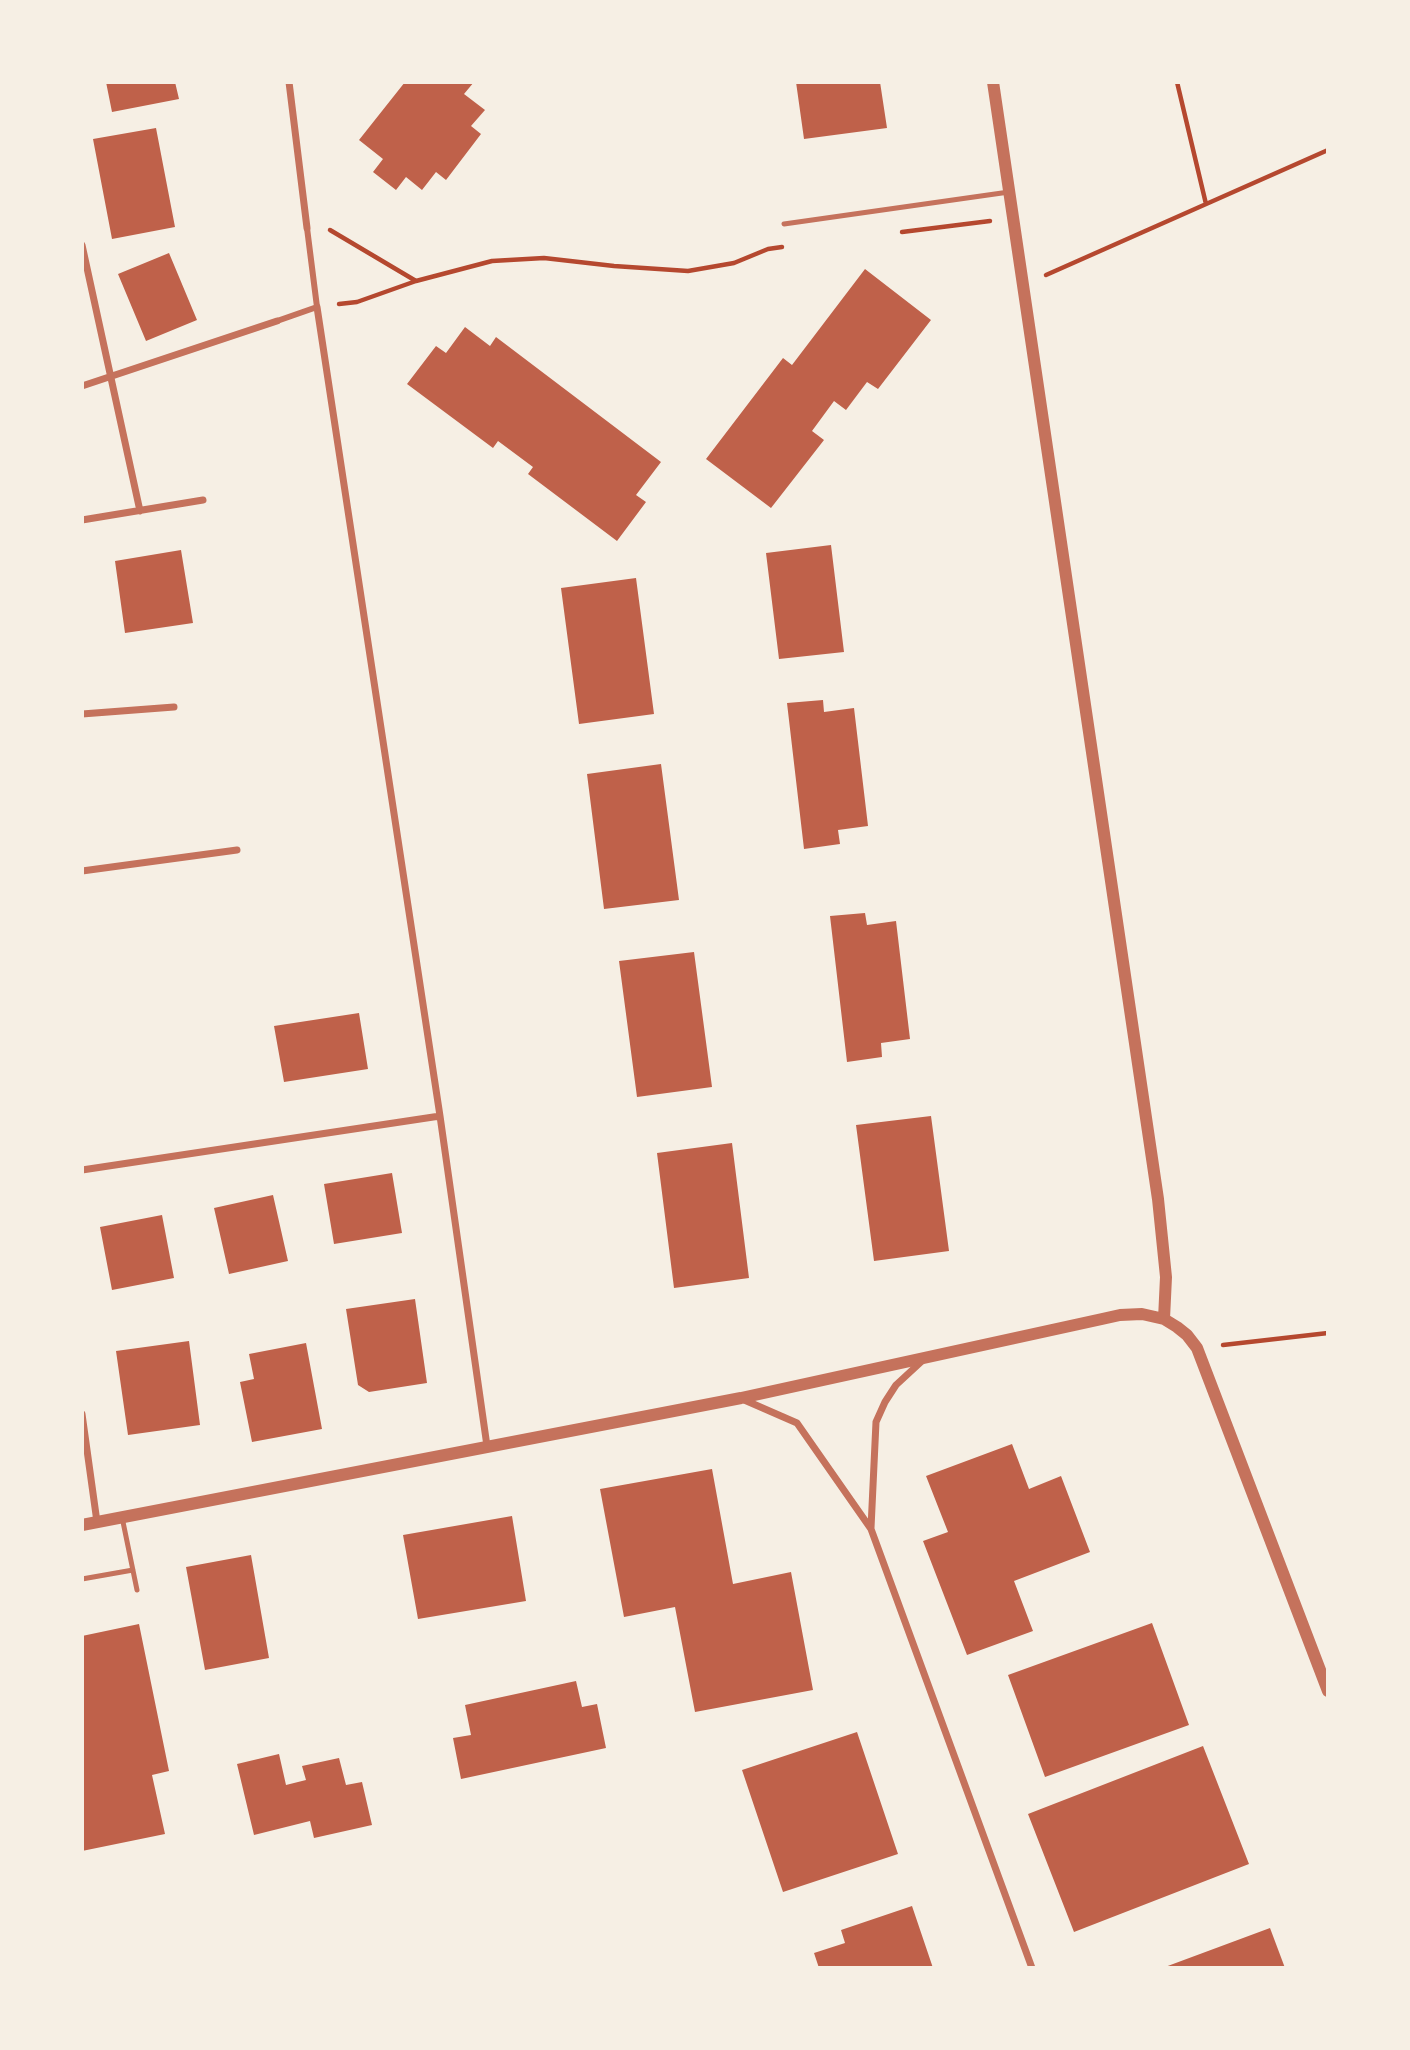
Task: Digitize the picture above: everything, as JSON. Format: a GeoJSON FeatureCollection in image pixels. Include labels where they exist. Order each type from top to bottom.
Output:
{"type":"FeatureCollection","features":[{"type":"Feature","properties":{"kind":"street"},"geometry":{"type":"LineString","coordinates":[[289,82],[317,307],[440,1116],[487,1446]]}},
{"type":"Feature","properties":{"kind":"street"},"geometry":{"type":"LineString","coordinates":[[993,82],[1158,1199],[1166,1277],[1164,1319]]}},
{"type":"Feature","properties":{"kind":"street"},"geometry":{"type":"LineString","coordinates":[[82,245],[140,511]]}},
{"type":"Feature","properties":{"kind":"street"},"geometry":{"type":"LineString","coordinates":[[82,386],[317,307]]}},
{"type":"Feature","properties":{"kind":"street"},"geometry":{"type":"LineString","coordinates":[[82,520],[204,500]]}},
{"type":"Feature","properties":{"kind":"street"},"geometry":{"type":"LineString","coordinates":[[82,714],[174,707]]}},
{"type":"Feature","properties":{"kind":"street"},"geometry":{"type":"LineString","coordinates":[[82,871],[237,850]]}},
{"type":"Feature","properties":{"kind":"street"},"geometry":{"type":"LineString","coordinates":[[82,1170],[440,1116]]}},
{"type":"Feature","properties":{"kind":"street"},"geometry":{"type":"LineString","coordinates":[[82,1525],[741,1398],[1120,1315],[1142,1314],[1164,1319],[1187,1335],[1198,1348],[1328,1691]]}},
{"type":"Feature","properties":{"kind":"street"},"geometry":{"type":"LineString","coordinates":[[871,1529],[876,1422],[896,1385],[926,1358]]}},
{"type":"Feature","properties":{"kind":"street"},"geometry":{"type":"LineString","coordinates":[[741,1398],[797,1423],[871,1529],[1032,1968]]}},
{"type":"Feature","properties":{"kind":"street"},"geometry":{"type":"LineString","coordinates":[[82,1414],[97,1522]]}},
{"type":"Feature","properties":{"kind":"lane"},"geometry":{"type":"LineString","coordinates":[[784,224],[1009,192]]}},
{"type":"Feature","properties":{"kind":"lane"},"geometry":{"type":"LineString","coordinates":[[122,1517],[137,1590]]}},
{"type":"Feature","properties":{"kind":"lane"},"geometry":{"type":"LineString","coordinates":[[82,1579],[133,1570]]}},
{"type":"Feature","properties":{"kind":"path"},"geometry":{"type":"LineString","coordinates":[[1177,82],[1206,204]]}},
{"type":"Feature","properties":{"kind":"path"},"geometry":{"type":"LineString","coordinates":[[1023,285],[1328,150]]}},
{"type":"Feature","properties":{"kind":"path"},"geometry":{"type":"LineString","coordinates":[[305,216],[416,281]]}},
{"type":"Feature","properties":{"kind":"path"},"geometry":{"type":"LineString","coordinates":[[893,233],[1013,219]]}},
{"type":"Feature","properties":{"kind":"path"},"geometry":{"type":"LineString","coordinates":[[317,307],[357,302],[416,281],[492,261],[544,258],[688,271],[734,263],[768,249],[786,247]]}},
{"type":"Feature","properties":{"kind":"path"},"geometry":{"type":"LineString","coordinates":[[1198,1348],[1328,1333]]}},
{"type":"Feature","properties":{"kind":"building"},"geometry":{"type":"Polygon","coordinates":[[[106,82],[175,82],[179,99],[112,112],[106,82]]]}},
{"type":"Feature","properties":{"kind":"building"},"geometry":{"type":"Polygon","coordinates":[[[405,82],[474,82],[464,94],[485,110],[471,126],[481,134],[446,180],[436,172],[422,190],[406,177],[396,190],[373,172],[383,159],[359,140],[405,82]]]}},
{"type":"Feature","properties":{"kind":"building"},"geometry":{"type":"Polygon","coordinates":[[[796,82],[880,82],[887,128],[804,139],[796,82]]]}},
{"type":"Feature","properties":{"kind":"building"},"geometry":{"type":"Polygon","coordinates":[[[156,128],[175,227],[112,239],[93,139],[156,128]]]}},
{"type":"Feature","properties":{"kind":"building"},"geometry":{"type":"Polygon","coordinates":[[[169,253],[197,320],[146,341],[118,274],[169,253]]]}},
{"type":"Feature","properties":{"kind":"building"},"geometry":{"type":"Polygon","coordinates":[[[865,269],[931,320],[878,389],[867,382],[846,410],[834,401],[812,431],[824,440],[771,508],[706,459],[783,358],[792,365],[865,269]]]}},
{"type":"Feature","properties":{"kind":"building"},"geometry":{"type":"Polygon","coordinates":[[[465,327],[490,346],[496,337],[661,462],[636,495],[646,502],[617,541],[528,474],[533,467],[498,441],[493,448],[407,384],[436,346],[446,353],[465,327]]]}},
{"type":"Feature","properties":{"kind":"building"},"geometry":{"type":"Polygon","coordinates":[[[831,545],[844,652],[779,659],[766,553],[831,545]]]}},
{"type":"Feature","properties":{"kind":"building"},"geometry":{"type":"Polygon","coordinates":[[[181,550],[193,623],[125,633],[115,561],[181,550]]]}},
{"type":"Feature","properties":{"kind":"building"},"geometry":{"type":"Polygon","coordinates":[[[636,578],[654,714],[579,724],[561,588],[636,578]]]}},
{"type":"Feature","properties":{"kind":"building"},"geometry":{"type":"Polygon","coordinates":[[[823,700],[824,712],[854,708],[868,826],[838,830],[840,844],[804,849],[787,703],[823,700]]]}},
{"type":"Feature","properties":{"kind":"building"},"geometry":{"type":"Polygon","coordinates":[[[661,764],[679,900],[604,909],[587,774],[661,764]]]}},
{"type":"Feature","properties":{"kind":"building"},"geometry":{"type":"Polygon","coordinates":[[[865,913],[867,925],[896,921],[910,1039],[881,1043],[882,1057],[847,1062],[830,916],[865,913]]]}},
{"type":"Feature","properties":{"kind":"building"},"geometry":{"type":"Polygon","coordinates":[[[694,952],[712,1087],[637,1097],[619,961],[694,952]]]}},
{"type":"Feature","properties":{"kind":"building"},"geometry":{"type":"Polygon","coordinates":[[[359,1013],[368,1069],[284,1082],[274,1026],[359,1013]]]}},
{"type":"Feature","properties":{"kind":"building"},"geometry":{"type":"Polygon","coordinates":[[[931,1116],[949,1251],[874,1261],[856,1125],[931,1116]]]}},
{"type":"Feature","properties":{"kind":"building"},"geometry":{"type":"Polygon","coordinates":[[[732,1143],[749,1278],[674,1288],[657,1153],[732,1143]]]}},
{"type":"Feature","properties":{"kind":"building"},"geometry":{"type":"Polygon","coordinates":[[[392,1173],[402,1233],[334,1244],[324,1184],[392,1173]]]}},
{"type":"Feature","properties":{"kind":"building"},"geometry":{"type":"Polygon","coordinates":[[[273,1195],[288,1261],[229,1274],[214,1208],[273,1195]]]}},
{"type":"Feature","properties":{"kind":"building"},"geometry":{"type":"Polygon","coordinates":[[[162,1215],[174,1278],[112,1290],[100,1227],[162,1215]]]}},
{"type":"Feature","properties":{"kind":"building"},"geometry":{"type":"Polygon","coordinates":[[[415,1299],[427,1383],[369,1392],[358,1385],[346,1309],[415,1299]]]}},
{"type":"Feature","properties":{"kind":"building"},"geometry":{"type":"Polygon","coordinates":[[[189,1341],[200,1425],[128,1435],[116,1351],[189,1341]]]}},
{"type":"Feature","properties":{"kind":"building"},"geometry":{"type":"Polygon","coordinates":[[[306,1343],[322,1429],[252,1442],[240,1382],[254,1379],[249,1354],[306,1343]]]}},
{"type":"Feature","properties":{"kind":"building"},"geometry":{"type":"Polygon","coordinates":[[[1012,1444],[1029,1489],[1061,1476],[1090,1552],[1014,1581],[1033,1631],[967,1655],[923,1541],[948,1532],[926,1476],[1012,1444]]]}},
{"type":"Feature","properties":{"kind":"building"},"geometry":{"type":"Polygon","coordinates":[[[712,1469],[733,1584],[791,1572],[813,1690],[695,1712],[675,1607],[624,1617],[600,1489],[712,1469]]]}},
{"type":"Feature","properties":{"kind":"building"},"geometry":{"type":"Polygon","coordinates":[[[512,1516],[526,1601],[418,1619],[403,1535],[512,1516]]]}},
{"type":"Feature","properties":{"kind":"building"},"geometry":{"type":"Polygon","coordinates":[[[251,1555],[269,1658],[205,1670],[186,1567],[251,1555]]]}},
{"type":"Feature","properties":{"kind":"building"},"geometry":{"type":"Polygon","coordinates":[[[1152,1623],[1189,1725],[1045,1777],[1008,1675],[1152,1623]]]}},
{"type":"Feature","properties":{"kind":"building"},"geometry":{"type":"Polygon","coordinates":[[[139,1624],[169,1771],[152,1775],[165,1834],[82,1851],[82,1636],[139,1624]]]}},
{"type":"Feature","properties":{"kind":"building"},"geometry":{"type":"Polygon","coordinates":[[[576,1681],[582,1707],[597,1704],[606,1748],[461,1779],[453,1738],[471,1735],[465,1705],[576,1681]]]}},
{"type":"Feature","properties":{"kind":"building"},"geometry":{"type":"Polygon","coordinates":[[[857,1732],[898,1854],[783,1892],[742,1770],[857,1732]]]}},
{"type":"Feature","properties":{"kind":"building"},"geometry":{"type":"Polygon","coordinates":[[[1203,1746],[1249,1864],[1074,1932],[1028,1814],[1203,1746]]]}},
{"type":"Feature","properties":{"kind":"building"},"geometry":{"type":"Polygon","coordinates":[[[279,1754],[286,1785],[306,1780],[302,1766],[339,1758],[346,1785],[362,1782],[372,1825],[314,1838],[310,1821],[254,1835],[237,1764],[279,1754]]]}},
{"type":"Feature","properties":{"kind":"building"},"geometry":{"type":"Polygon","coordinates":[[[912,1906],[933,1968],[819,1968],[814,1953],[845,1943],[841,1930],[912,1906]]]}},
{"type":"Feature","properties":{"kind":"building"},"geometry":{"type":"Polygon","coordinates":[[[1270,1928],[1285,1968],[1165,1968],[1165,1967],[1270,1928]]]}}]}
